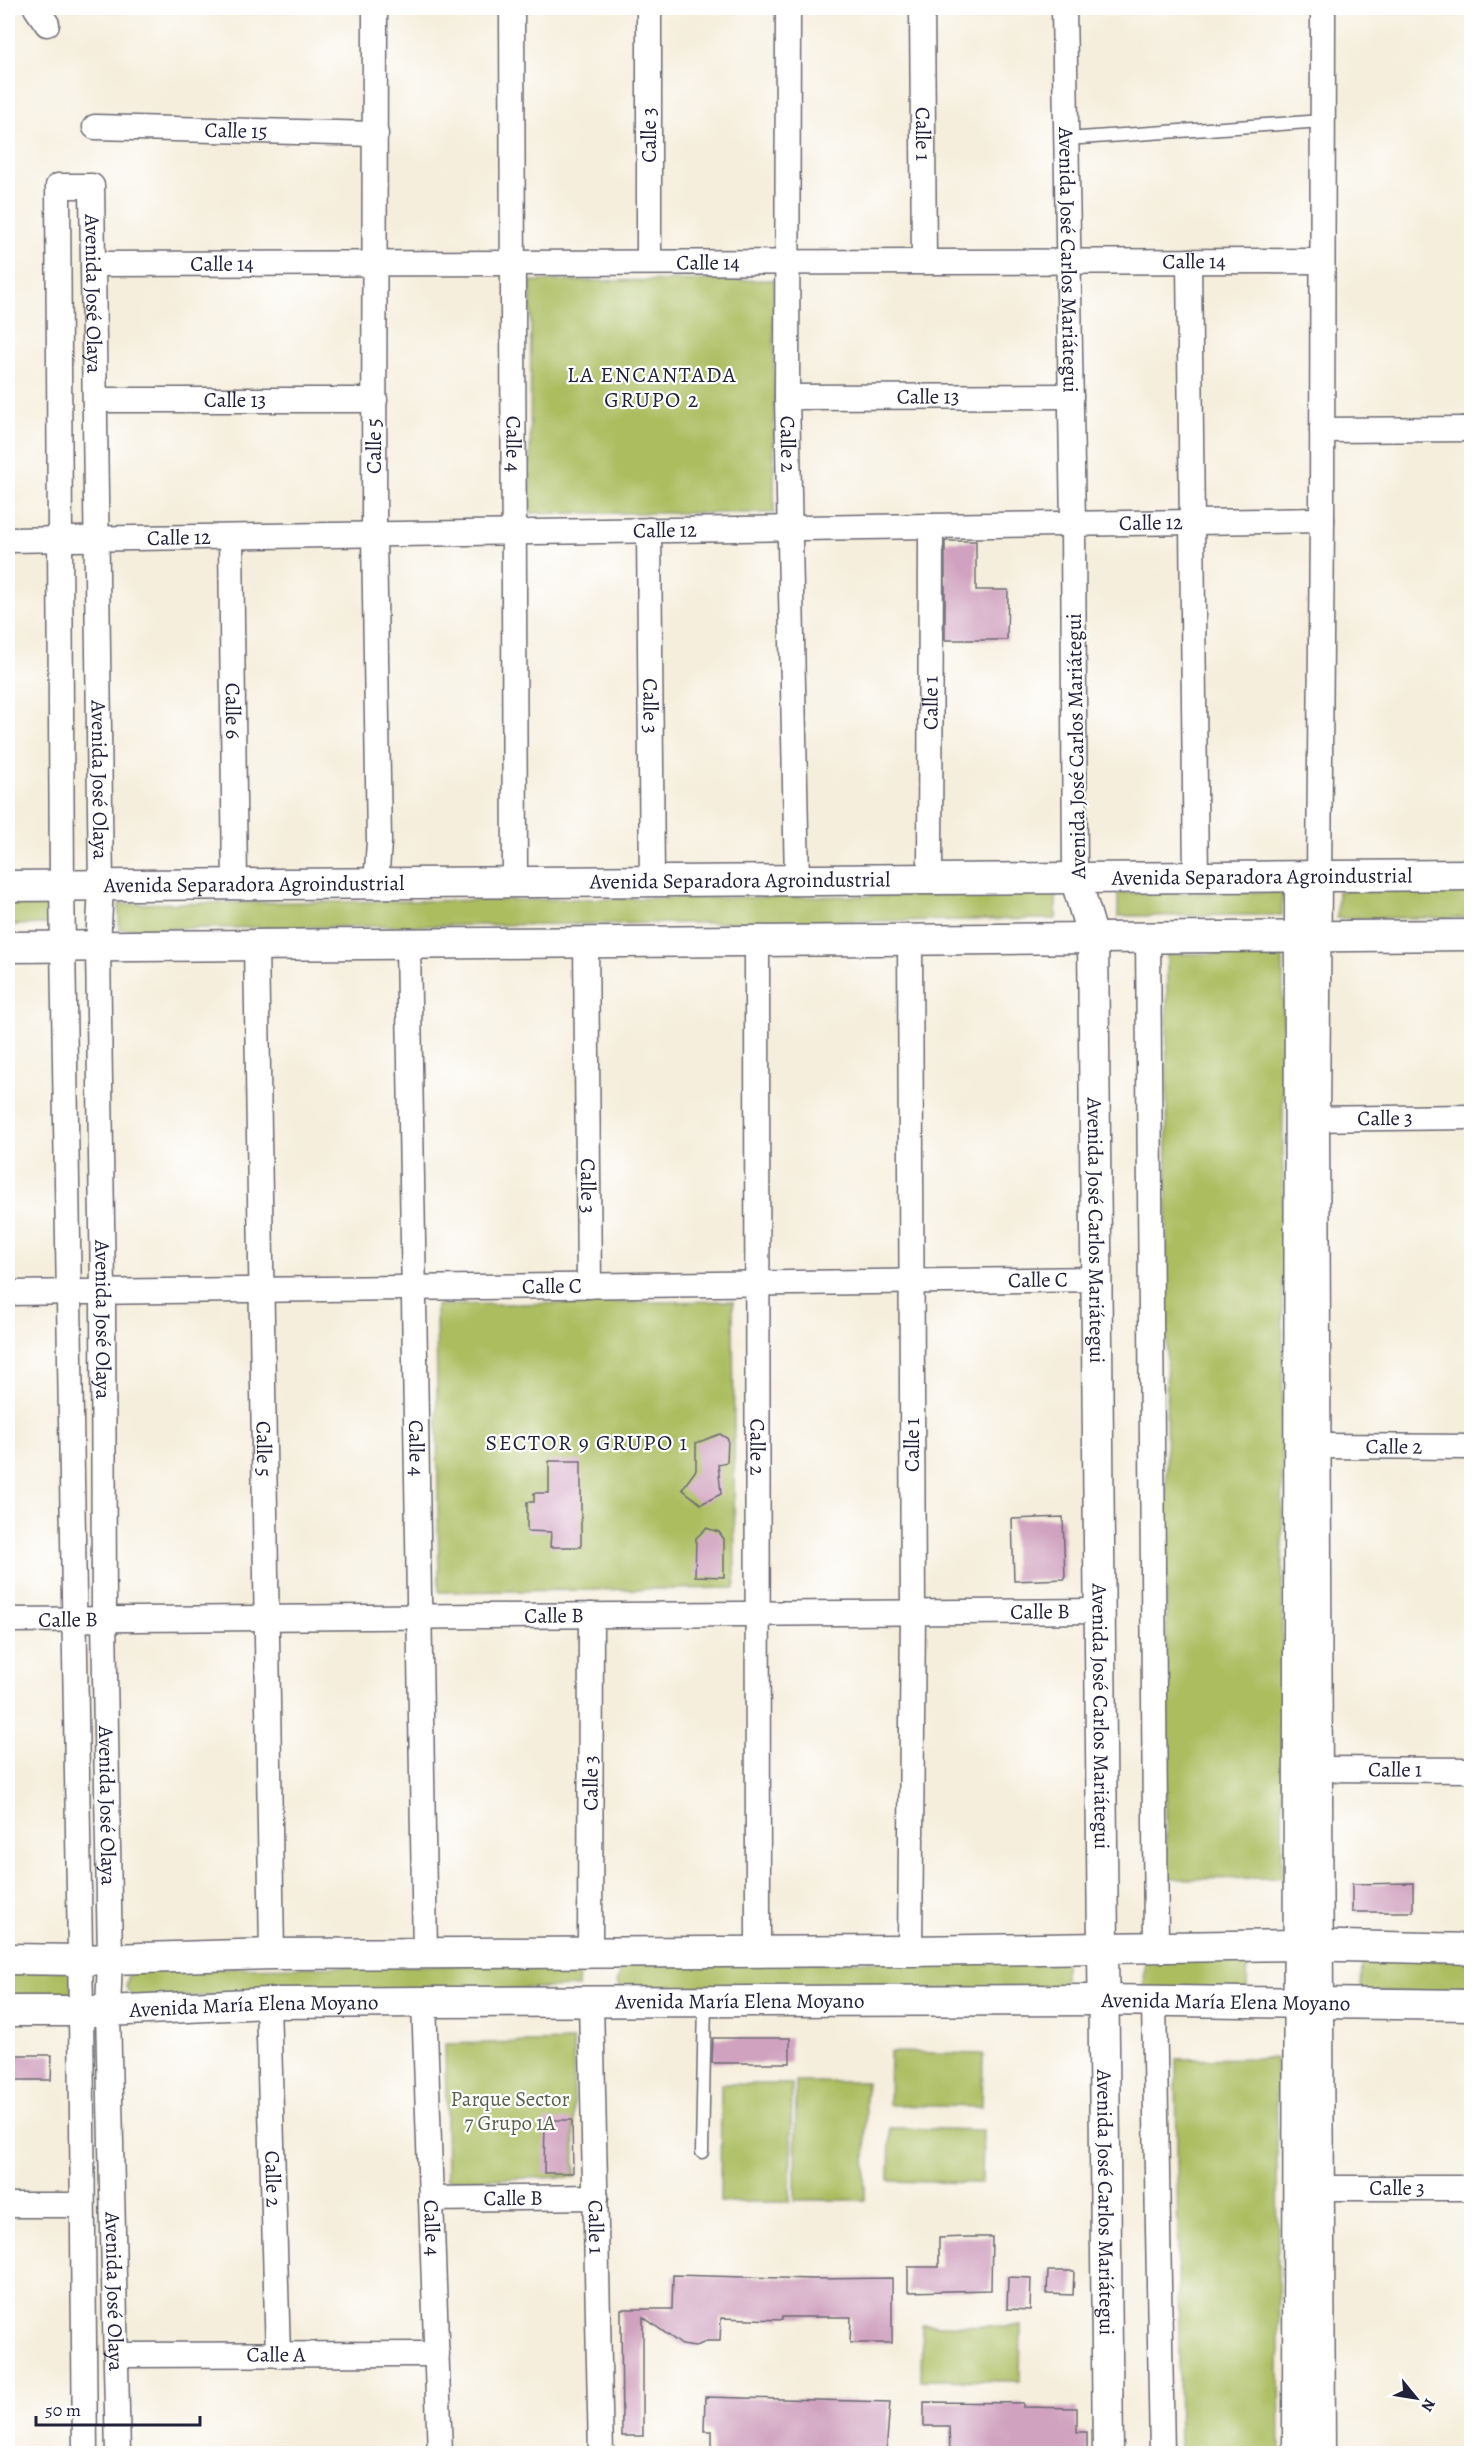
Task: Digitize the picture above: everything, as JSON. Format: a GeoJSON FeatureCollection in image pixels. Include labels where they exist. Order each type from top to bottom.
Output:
{"type":"FeatureCollection","features":[{"type":"Feature","properties":{"kind":"street","name":"Calle 5"},"geometry":{"type":"LineString","coordinates":[[375,8],[374,534],[379,842],[376,884]]}},
{"type":"Feature","properties":{"kind":"street","name":"Calle 4"},"geometry":{"type":"LineString","coordinates":[[512,8],[515,883]]}},
{"type":"Feature","properties":{"kind":"street","name":"Calle 3"},"geometry":{"type":"LineString","coordinates":[[649,8],[649,262]]}},
{"type":"Feature","properties":{"kind":"street","name":"Calle 2"},"geometry":{"type":"LineString","coordinates":[[788,8],[787,397],[797,880]]}},
{"type":"Feature","properties":{"kind":"street","name":"Calle 1"},"geometry":{"type":"LineString","coordinates":[[922,8],[924,261]]}},
{"type":"Feature","properties":{"kind":"street","name":"Avenida José Carlos Mariátegui"},"geometry":{"type":"LineString","coordinates":[[1064,8],[1073,524],[1075,877],[1094,938],[1108,2454]]}},
{"type":"Feature","properties":{"kind":"street"},"geometry":{"type":"LineString","coordinates":[[1298,2454],[1310,2002],[1309,936],[1322,520],[1323,8]]}},
{"type":"Feature","properties":{"kind":"street","name":"Calle 15"},"geometry":{"type":"LineString","coordinates":[[95,127],[376,134]]}},
{"type":"Feature","properties":{"kind":"street","name":"Avenida José Olaya"},"geometry":{"type":"LineString","coordinates":[[85,2454],[81,2205],[94,2010],[110,1959],[104,1619],[94,264],[92,186],[58,186],[62,886],[65,946],[79,1960],[94,2010],[117,2355],[118,2454]]}},
{"type":"Feature","properties":{"kind":"street"},"geometry":{"type":"LineString","coordinates":[[1189,261],[1196,878]]}},
{"type":"Feature","properties":{"kind":"street","name":"Calle 14"},"geometry":{"type":"LineString","coordinates":[[94,264],[1322,261]]}},
{"type":"Feature","properties":{"kind":"street","name":"Calle 13"},"geometry":{"type":"LineString","coordinates":[[787,397],[1071,396]]}},
{"type":"Feature","properties":{"kind":"street","name":"Calle 13"},"geometry":{"type":"LineString","coordinates":[[95,399],[375,400]]}},
{"type":"Feature","properties":{"kind":"street"},"geometry":{"type":"LineString","coordinates":[[1322,430],[1472,429]]}},
{"type":"Feature","properties":{"kind":"street","name":"Calle 12"},"geometry":{"type":"LineString","coordinates":[[8,540],[1322,520]]}},
{"type":"Feature","properties":{"kind":"street","name":"Calle 1"},"geometry":{"type":"LineString","coordinates":[[930,880],[931,526]]}},
{"type":"Feature","properties":{"kind":"street","name":"Calle 3"},"geometry":{"type":"LineString","coordinates":[[649,530],[652,882]]}},
{"type":"Feature","properties":{"kind":"street","name":"Calle 6"},"geometry":{"type":"LineString","coordinates":[[231,537],[235,885]]}},
{"type":"Feature","properties":{"kind":"street","name":"Avenida Separadora Agroindustrial"},"geometry":{"type":"LineString","coordinates":[[8,886],[1472,875]]}},
{"type":"Feature","properties":{"kind":"street"},"geometry":{"type":"LineString","coordinates":[[8,947],[1472,935]]}},
{"type":"Feature","properties":{"kind":"street"},"geometry":{"type":"LineString","coordinates":[[1148,938],[1156,1948]]}},
{"type":"Feature","properties":{"kind":"street","name":"Calle 1"},"geometry":{"type":"LineString","coordinates":[[910,939],[913,1612],[910,1951]]}},
{"type":"Feature","properties":{"kind":"street","name":"Calle 2"},"geometry":{"type":"LineString","coordinates":[[757,941],[758,1953]]}},
{"type":"Feature","properties":{"kind":"street","name":"Calle 3"},"geometry":{"type":"LineString","coordinates":[[586,942],[589,1286]]}},
{"type":"Feature","properties":{"kind":"street","name":"Calle 4"},"geometry":{"type":"LineString","coordinates":[[408,944],[426,1953]]}},
{"type":"Feature","properties":{"kind":"street","name":"Calle 5"},"geometry":{"type":"LineString","coordinates":[[256,945],[272,1954]]}},
{"type":"Feature","properties":{"kind":"street","name":"Calle 3"},"geometry":{"type":"LineString","coordinates":[[1308,1119],[1472,1117]]}},
{"type":"Feature","properties":{"kind":"street"},"geometry":{"type":"LineString","coordinates":[[1308,1119],[1318,1446],[1320,1769],[1310,1946]]}},
{"type":"Feature","properties":{"kind":"street","name":"Calle C"},"geometry":{"type":"LineString","coordinates":[[8,1293],[1097,1279]]}},
{"type":"Feature","properties":{"kind":"street","name":"Calle 2"},"geometry":{"type":"LineString","coordinates":[[1318,1446],[1472,1447]]}},
{"type":"Feature","properties":{"kind":"street","name":"Calle B"},"geometry":{"type":"LineString","coordinates":[[8,1620],[1100,1611]]}},
{"type":"Feature","properties":{"kind":"street","name":"Calle 3"},"geometry":{"type":"LineString","coordinates":[[590,1953],[591,1615]]}},
{"type":"Feature","properties":{"kind":"street","name":"Calle 1"},"geometry":{"type":"LineString","coordinates":[[1320,1769],[1472,1770]]}},
{"type":"Feature","properties":{"kind":"street"},"geometry":{"type":"LineString","coordinates":[[8,1959],[79,1960],[272,1954],[758,1953],[1310,1946],[1472,1949]]}},
{"type":"Feature","properties":{"kind":"street","name":"Avenida María Elena Moyano"},"geometry":{"type":"LineString","coordinates":[[8,2011],[268,2003],[424,2002],[1104,2000],[1472,2005]]}},
{"type":"Feature","properties":{"kind":"street"},"geometry":{"type":"LineString","coordinates":[[1154,2001],[1162,2454]]}},
{"type":"Feature","properties":{"kind":"street","name":"Calle 4"},"geometry":{"type":"LineString","coordinates":[[424,2002],[440,2454]]}},
{"type":"Feature","properties":{"kind":"street","name":"Calle 1"},"geometry":{"type":"LineString","coordinates":[[591,2002],[601,2454]]}},
{"type":"Feature","properties":{"kind":"street"},"geometry":{"type":"LineString","coordinates":[[1310,2002],[1322,2188],[1323,2454]]}},
{"type":"Feature","properties":{"kind":"street","name":"Calle 2"},"geometry":{"type":"LineString","coordinates":[[268,2003],[278,2355]]}},
{"type":"Feature","properties":{"kind":"street","name":"Calle 3"},"geometry":{"type":"LineString","coordinates":[[1322,2188],[1472,2188]]}},
{"type":"Feature","properties":{"kind":"street","name":"Calle B"},"geometry":{"type":"LineString","coordinates":[[431,2199],[596,2197]]}},
{"type":"Feature","properties":{"kind":"street"},"geometry":{"type":"LineString","coordinates":[[8,2205],[81,2205]]}},
{"type":"Feature","properties":{"kind":"street","name":"Calle A"},"geometry":{"type":"LineString","coordinates":[[117,2355],[436,2354]]}},
{"type":"Feature","properties":{"kind":"lane"},"geometry":{"type":"LineString","coordinates":[[1066,139],[1322,122]]}},
{"type":"Feature","properties":{"kind":"lane"},"geometry":{"type":"LineString","coordinates":[[702,2152],[705,2001]]}},
{"type":"Feature","properties":{"kind":"green space"},"geometry":{"type":"Polygon","coordinates":[[[774,280],[774,513],[530,513],[531,281],[774,280]]]}},
{"type":"Feature","properties":{"kind":"green space"},"geometry":{"type":"Polygon","coordinates":[[[1338,891],[1471,891],[1471,918],[1337,918],[1338,891]]]}},
{"type":"Feature","properties":{"kind":"green space"},"geometry":{"type":"Polygon","coordinates":[[[1282,892],[1282,915],[1118,916],[1118,893],[1282,892]]]}},
{"type":"Feature","properties":{"kind":"green space"},"geometry":{"type":"Polygon","coordinates":[[[1056,894],[1056,919],[119,929],[119,904],[1056,894]]]}},
{"type":"Feature","properties":{"kind":"green space"},"geometry":{"type":"Polygon","coordinates":[[[8,900],[49,900],[49,924],[8,925],[8,900]]]}},
{"type":"Feature","properties":{"kind":"green space"},"geometry":{"type":"Polygon","coordinates":[[[1167,954],[1283,954],[1282,1878],[1166,1879],[1167,954]]]}},
{"type":"Feature","properties":{"kind":"green space"},"geometry":{"type":"Polygon","coordinates":[[[733,1301],[735,1588],[439,1592],[436,1305],[733,1301]]]}},
{"type":"Feature","properties":{"kind":"green space"},"geometry":{"type":"Polygon","coordinates":[[[1145,1956],[1248,1957],[1247,1991],[1144,1989],[1145,1956]]]}},
{"type":"Feature","properties":{"kind":"green space"},"geometry":{"type":"Polygon","coordinates":[[[1065,1959],[1065,1988],[623,1991],[617,1982],[619,1971],[627,1964],[1065,1959]]]}},
{"type":"Feature","properties":{"kind":"green space"},"geometry":{"type":"Polygon","coordinates":[[[1362,1959],[1471,1960],[1471,1993],[1361,1992],[1362,1959]]]}},
{"type":"Feature","properties":{"kind":"green space"},"geometry":{"type":"Polygon","coordinates":[[[571,1964],[579,1973],[578,1987],[133,1998],[126,1987],[130,1969],[571,1964]]]}},
{"type":"Feature","properties":{"kind":"green space"},"geometry":{"type":"Polygon","coordinates":[[[64,1968],[73,1976],[72,1994],[63,2000],[8,2000],[8,1969],[64,1968]]]}},
{"type":"Feature","properties":{"kind":"green space","name":"Parque Sector 7 Grupo 1A"},"geometry":{"type":"Polygon","coordinates":[[[573,2041],[575,2177],[447,2180],[445,2044],[573,2041]]]}},
{"type":"Feature","properties":{"kind":"green space"},"geometry":{"type":"Polygon","coordinates":[[[890,2052],[983,2054],[982,2107],[889,2105],[890,2052]]]}},
{"type":"Feature","properties":{"kind":"green space"},"geometry":{"type":"Polygon","coordinates":[[[1276,2058],[1280,2453],[1180,2453],[1176,2059],[1276,2058]]]}},
{"type":"Feature","properties":{"kind":"green space"},"geometry":{"type":"Polygon","coordinates":[[[796,2082],[866,2082],[865,2200],[795,2200],[796,2082]]]}},
{"type":"Feature","properties":{"kind":"green space"},"geometry":{"type":"Polygon","coordinates":[[[721,2084],[792,2084],[790,2202],[720,2202],[721,2084]]]}},
{"type":"Feature","properties":{"kind":"green space"},"geometry":{"type":"Polygon","coordinates":[[[890,2128],[983,2130],[982,2183],[889,2181],[890,2128]]]}},
{"type":"Feature","properties":{"kind":"green space"},"geometry":{"type":"Polygon","coordinates":[[[922,2325],[1021,2326],[1020,2381],[921,2380],[922,2325]]]}},
{"type":"Feature","properties":{"kind":"building"},"geometry":{"type":"Polygon","coordinates":[[[945,541],[976,541],[976,590],[1008,590],[1007,640],[945,640],[945,541]]]}},
{"type":"Feature","properties":{"kind":"building"},"geometry":{"type":"Polygon","coordinates":[[[720,1434],[728,1439],[727,1462],[718,1464],[721,1494],[701,1504],[682,1489],[696,1470],[696,1443],[720,1434]]]}},
{"type":"Feature","properties":{"kind":"building"},"geometry":{"type":"Polygon","coordinates":[[[549,1461],[581,1461],[581,1547],[550,1547],[551,1532],[527,1531],[527,1502],[534,1502],[534,1493],[549,1493],[549,1461]]]}},
{"type":"Feature","properties":{"kind":"building"},"geometry":{"type":"Polygon","coordinates":[[[1063,1517],[1065,1579],[1014,1581],[1012,1519],[1063,1517]]]}},
{"type":"Feature","properties":{"kind":"building"},"geometry":{"type":"Polygon","coordinates":[[[706,1528],[719,1532],[724,1539],[724,1577],[695,1576],[696,1538],[706,1528]]]}},
{"type":"Feature","properties":{"kind":"building"},"geometry":{"type":"Polygon","coordinates":[[[1413,1883],[1413,1912],[1352,1912],[1352,1884],[1413,1883]]]}},
{"type":"Feature","properties":{"kind":"building"},"geometry":{"type":"Polygon","coordinates":[[[713,2038],[790,2038],[790,2063],[712,2063],[713,2038]]]}},
{"type":"Feature","properties":{"kind":"building"},"geometry":{"type":"Polygon","coordinates":[[[8,2055],[52,2055],[51,2080],[8,2080],[8,2055]]]}},
{"type":"Feature","properties":{"kind":"building"},"geometry":{"type":"Polygon","coordinates":[[[545,2120],[572,2120],[573,2173],[544,2173],[545,2120]]]}},
{"type":"Feature","properties":{"kind":"building"},"geometry":{"type":"Polygon","coordinates":[[[992,2237],[991,2290],[908,2292],[908,2267],[939,2267],[939,2238],[992,2237]]]}},
{"type":"Feature","properties":{"kind":"building"},"geometry":{"type":"Polygon","coordinates":[[[1048,2271],[1074,2271],[1073,2295],[1047,2294],[1048,2271]]]}},
{"type":"Feature","properties":{"kind":"building"},"geometry":{"type":"Polygon","coordinates":[[[673,2275],[812,2279],[892,2278],[892,2343],[850,2343],[851,2317],[782,2317],[782,2320],[721,2318],[720,2341],[707,2341],[695,2347],[682,2345],[643,2317],[643,2436],[622,2436],[621,2309],[672,2309],[673,2275]]]}},
{"type":"Feature","properties":{"kind":"building"},"geometry":{"type":"Polygon","coordinates":[[[1008,2277],[1031,2278],[1030,2310],[1007,2309],[1008,2277]]]}},
{"type":"Feature","properties":{"kind":"building"},"geometry":{"type":"Polygon","coordinates":[[[705,2397],[890,2402],[886,2454],[712,2454],[712,2431],[704,2431],[705,2397]]]}},
{"type":"Feature","properties":{"kind":"building"},"geometry":{"type":"Polygon","coordinates":[[[924,2402],[1023,2403],[1023,2407],[1077,2408],[1077,2432],[1087,2432],[1087,2454],[950,2454],[949,2426],[924,2426],[924,2402]]]}},
{"type":"Feature","properties":{"kind":"district","name":"LA ENCANTADA GRUPO 2"},"geometry":{"type":"Point","coordinates":[652,386]}},
{"type":"Feature","properties":{"kind":"district","name":"SECTOR 9 GRUPO 1"},"geometry":{"type":"Point","coordinates":[587,1442]}}]}
